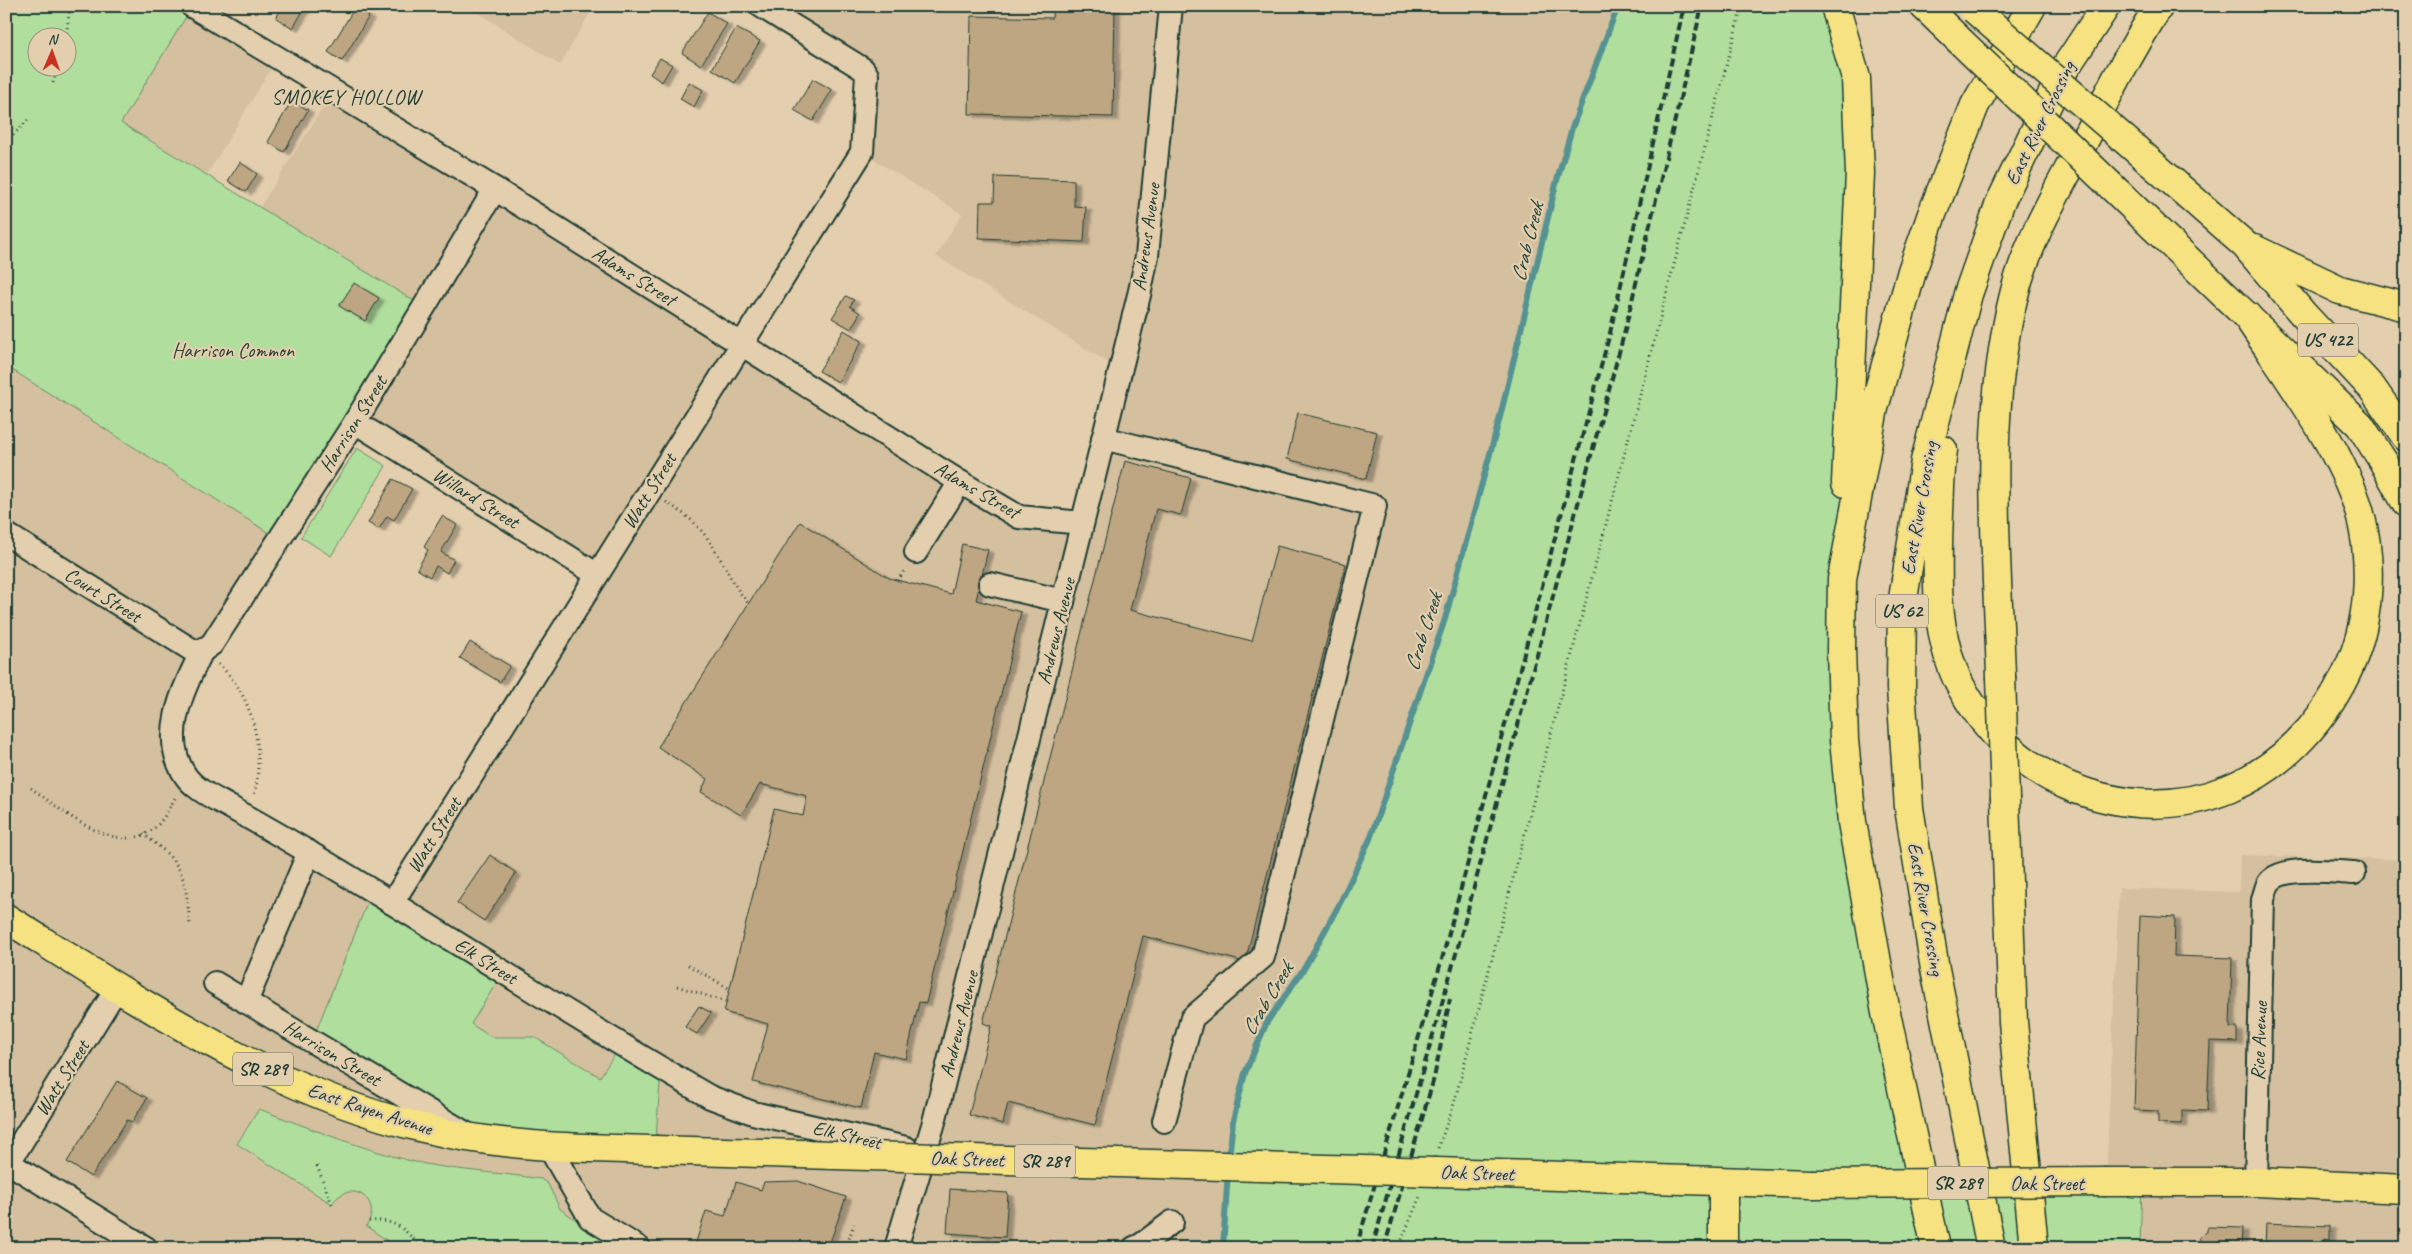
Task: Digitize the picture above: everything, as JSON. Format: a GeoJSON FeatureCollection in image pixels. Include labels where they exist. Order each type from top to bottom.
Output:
{"type":"FeatureCollection","features":[{"type":"Feature","properties":{"kind":"main road"},"geometry":{"type":"LineString","coordinates":[[1834,6],[1856,78],[1860,174],[1842,579],[1841,650],[1844,740],[1852,822],[1886,1013],[1936,1248]]}},
{"type":"Feature","properties":{"kind":"main road","name":"US 422"},"geometry":{"type":"LineString","coordinates":[[1924,6],[2360,425],[2406,504]]}},
{"type":"Feature","properties":{"kind":"main road"},"geometry":{"type":"LineString","coordinates":[[1842,579],[1874,408],[1912,272],[1932,214],[1975,106],[2032,6]]}},
{"type":"Feature","properties":{"kind":"main road","name":"East River Crossing"},"geometry":{"type":"LineString","coordinates":[[1991,1248],[1919,877],[1909,808],[1901,688],[1902,605],[1925,462],[1968,294],[2000,203],[2056,86],[2065,68],[2106,6]]}},
{"type":"Feature","properties":{"kind":"main road"},"geometry":{"type":"LineString","coordinates":[[2034,1248],[2013,1022],[2001,676],[1996,490],[1996,409],[2005,337],[2021,268],[2036,232],[2138,38],[2158,6]]}},
{"type":"Feature","properties":{"kind":"main road","name":"US 422"},"geometry":{"type":"LineString","coordinates":[[1972,8],[2246,245],[2304,314],[2372,388],[2406,437]]}},
{"type":"Feature","properties":{"kind":"main road"},"geometry":{"type":"LineString","coordinates":[[2246,245],[2340,290],[2406,307]]}},
{"type":"Feature","properties":{"kind":"main road"},"geometry":{"type":"LineString","coordinates":[[1968,294],[1942,459],[1938,544],[1938,608],[1946,647],[1960,685],[1979,717],[1994,736],[2034,768],[2050,778],[2083,792],[2118,802],[2146,804],[2197,800],[2226,791],[2255,777],[2286,755],[2326,711],[2351,665],[2360,637],[2368,582],[2365,538],[2354,497],[2327,440],[2247,316]]}},
{"type":"Feature","properties":{"kind":"main road","name":"East Rayen Avenue"},"geometry":{"type":"LineString","coordinates":[[6,918],[117,988],[226,1051],[283,1079],[357,1108],[413,1125],[474,1138],[549,1147]]}},
{"type":"Feature","properties":{"kind":"main road","name":"Oak Street"},"geometry":{"type":"LineString","coordinates":[[549,1147],[1432,1171],[1810,1184],[2256,1182],[2406,1189]]}},
{"type":"Feature","properties":{"kind":"main road"},"geometry":{"type":"LineString","coordinates":[[1723,1182],[1723,1248]]}},
{"type":"Feature","properties":{"kind":"street","name":"Adams Street"},"geometry":{"type":"LineString","coordinates":[[192,6],[495,189],[1019,518],[1082,523]]}},
{"type":"Feature","properties":{"kind":"street","name":"Watt Street"},"geometry":{"type":"LineString","coordinates":[[392,903],[596,574],[862,152],[867,75],[864,69],[761,6]]}},
{"type":"Feature","properties":{"kind":"street","name":"Andrews Avenue"},"geometry":{"type":"LineString","coordinates":[[896,1248],[927,1149],[1104,438],[1147,256],[1170,6]]}},
{"type":"Feature","properties":{"kind":"street","name":"Harrison Street"},"geometry":{"type":"LineString","coordinates":[[202,651],[212,644],[355,422],[495,189]]}},
{"type":"Feature","properties":{"kind":"street","name":"Willard Street"},"geometry":{"type":"LineString","coordinates":[[355,422],[596,574]]}},
{"type":"Feature","properties":{"kind":"street"},"geometry":{"type":"LineString","coordinates":[[1104,438],[1375,506],[1263,958],[1192,1018],[1164,1121]]}},
{"type":"Feature","properties":{"kind":"street"},"geometry":{"type":"LineString","coordinates":[[916,552],[960,482]]}},
{"type":"Feature","properties":{"kind":"street","name":"Court Street"},"geometry":{"type":"LineString","coordinates":[[6,534],[192,650],[202,651]]}},
{"type":"Feature","properties":{"kind":"street"},"geometry":{"type":"LineString","coordinates":[[990,584],[1063,600]]}},
{"type":"Feature","properties":{"kind":"street","name":"Elk Street"},"geometry":{"type":"LineString","coordinates":[[202,651],[182,692],[174,742],[177,760],[186,777],[203,791],[309,852],[710,1097],[752,1113],[900,1148],[927,1149]]}},
{"type":"Feature","properties":{"kind":"street"},"geometry":{"type":"LineString","coordinates":[[246,1002],[309,852]]}},
{"type":"Feature","properties":{"kind":"street","name":"Rice Avenue"},"geometry":{"type":"LineString","coordinates":[[2256,1182],[2263,899],[2268,883],[2283,873],[2297,871],[2354,873]]}},
{"type":"Feature","properties":{"kind":"street","name":"Harrison Street"},"geometry":{"type":"LineString","coordinates":[[215,983],[474,1138]]}},
{"type":"Feature","properties":{"kind":"street","name":"Watt Street"},"geometry":{"type":"LineString","coordinates":[[8,1165],[117,988]]}},
{"type":"Feature","properties":{"kind":"street"},"geometry":{"type":"LineString","coordinates":[[549,1147],[590,1218],[639,1248]]}},
{"type":"Feature","properties":{"kind":"street"},"geometry":{"type":"LineString","coordinates":[[8,1165],[146,1248]]}},
{"type":"Feature","properties":{"kind":"street"},"geometry":{"type":"LineString","coordinates":[[1134,1248],[1172,1222]]}},
{"type":"Feature","properties":{"kind":"path"},"geometry":{"type":"LineString","coordinates":[[67,28],[70,6]]}},
{"type":"Feature","properties":{"kind":"path"},"geometry":{"type":"LineString","coordinates":[[1412,1248],[1401,1242],[1432,1171],[1454,1108],[1742,6]]}},
{"type":"Feature","properties":{"kind":"path"},"geometry":{"type":"LineString","coordinates":[[52,82],[54,78]]}},
{"type":"Feature","properties":{"kind":"path"},"geometry":{"type":"LineString","coordinates":[[6,142],[30,118]]}},
{"type":"Feature","properties":{"kind":"path"},"geometry":{"type":"LineString","coordinates":[[648,491],[684,514],[698,526],[712,546],[738,592],[748,604]]}},
{"type":"Feature","properties":{"kind":"path"},"geometry":{"type":"LineString","coordinates":[[202,651],[229,676],[240,691],[250,711],[258,759],[257,784],[249,818]]}},
{"type":"Feature","properties":{"kind":"path"},"geometry":{"type":"LineString","coordinates":[[31,788],[88,827],[109,836],[132,837],[152,830],[168,812],[186,777]]}},
{"type":"Feature","properties":{"kind":"path"},"geometry":{"type":"LineString","coordinates":[[142,833],[160,847],[179,867],[186,887],[190,925]]}},
{"type":"Feature","properties":{"kind":"path"},"geometry":{"type":"LineString","coordinates":[[688,964],[730,989]]}},
{"type":"Feature","properties":{"kind":"path"},"geometry":{"type":"LineString","coordinates":[[677,986],[726,1002]]}},
{"type":"Feature","properties":{"kind":"path"},"geometry":{"type":"LineString","coordinates":[[317,1166],[332,1204]]}},
{"type":"Feature","properties":{"kind":"path"},"geometry":{"type":"LineString","coordinates":[[370,1221],[384,1220],[397,1224],[423,1248]]}},
{"type":"Feature","properties":{"kind":"path"},"geometry":{"type":"LineString","coordinates":[[846,1248],[854,1224]]}},
{"type":"Feature","properties":{"kind":"shaded area"},"geometry":{"type":"Polygon","coordinates":[[[6,6],[233,6],[222,24],[277,58],[207,175],[260,207],[333,92],[1019,517],[1082,523],[1120,370],[936,256],[962,214],[862,152],[867,75],[758,6],[1618,6],[1556,184],[1500,417],[1445,619],[1370,839],[1339,905],[1331,930],[1245,1073],[1233,1121],[1223,1248],[6,1248],[6,6]],[[355,422],[182,692],[186,777],[392,903],[596,574],[355,422]]]}},
{"type":"Feature","properties":{"kind":"shaded area"},"geometry":{"type":"Polygon","coordinates":[[[468,6],[594,6],[560,65],[468,6]]]}},
{"type":"Feature","properties":{"kind":"shaded area"},"geometry":{"type":"Polygon","coordinates":[[[2240,855],[2406,860],[2406,1248],[2140,1248],[2142,1182],[2106,1182],[2119,888],[2239,892],[2240,855]]]}},
{"type":"Feature","properties":{"kind":"green space","name":"Harrison Common"},"geometry":{"type":"Polygon","coordinates":[[[6,6],[192,7],[121,123],[424,307],[280,540],[6,366],[6,6]]]}},
{"type":"Feature","properties":{"kind":"green space"},"geometry":{"type":"Polygon","coordinates":[[[1616,6],[1835,6],[1856,78],[1844,740],[1923,1185],[2142,1182],[2140,1248],[1223,1248],[1233,1121],[1245,1073],[1267,1022],[1305,967],[1339,905],[1370,839],[1445,619],[1500,417],[1556,184],[1572,128],[1616,6]]]}},
{"type":"Feature","properties":{"kind":"green space"},"geometry":{"type":"Polygon","coordinates":[[[357,448],[386,466],[331,556],[301,537],[357,448]]]}},
{"type":"Feature","properties":{"kind":"green space"},"geometry":{"type":"Polygon","coordinates":[[[372,891],[503,972],[471,1024],[491,1037],[534,1037],[600,1077],[621,1044],[661,1069],[655,1150],[491,1141],[312,1041],[372,891]]]}},
{"type":"Feature","properties":{"kind":"green space"},"geometry":{"type":"Polygon","coordinates":[[[259,1109],[353,1144],[411,1161],[443,1167],[541,1179],[548,1184],[560,1209],[618,1248],[398,1248],[366,1226],[371,1216],[371,1208],[368,1200],[362,1195],[355,1192],[347,1192],[339,1196],[332,1204],[237,1144],[259,1109]]]}},
{"type":"Feature","properties":{"kind":"building"},"geometry":{"type":"Polygon","coordinates":[[[283,6],[306,6],[293,28],[276,18],[283,6]]]}},
{"type":"Feature","properties":{"kind":"building"},"geometry":{"type":"Polygon","coordinates":[[[1053,6],[1115,6],[1113,117],[969,114],[971,16],[1052,18],[1053,6]]]}},
{"type":"Feature","properties":{"kind":"building"},"geometry":{"type":"Polygon","coordinates":[[[355,7],[369,16],[342,61],[328,52],[355,7]]]}},
{"type":"Feature","properties":{"kind":"building"},"geometry":{"type":"Polygon","coordinates":[[[708,12],[727,24],[701,65],[682,53],[708,12]]]}},
{"type":"Feature","properties":{"kind":"building"},"geometry":{"type":"Polygon","coordinates":[[[736,28],[760,41],[735,83],[712,69],[736,28]]]}},
{"type":"Feature","properties":{"kind":"building"},"geometry":{"type":"Polygon","coordinates":[[[660,58],[672,65],[662,82],[650,74],[660,58]]]}},
{"type":"Feature","properties":{"kind":"building"},"geometry":{"type":"Polygon","coordinates":[[[813,79],[832,90],[813,121],[794,110],[813,79]]]}},
{"type":"Feature","properties":{"kind":"building"},"geometry":{"type":"Polygon","coordinates":[[[689,82],[703,90],[694,107],[680,99],[689,82]]]}},
{"type":"Feature","properties":{"kind":"building"},"geometry":{"type":"Polygon","coordinates":[[[292,100],[308,110],[284,152],[268,142],[292,100]]]}},
{"type":"Feature","properties":{"kind":"building"},"geometry":{"type":"Polygon","coordinates":[[[240,162],[257,174],[246,192],[228,181],[240,162]]]}},
{"type":"Feature","properties":{"kind":"building"},"geometry":{"type":"Polygon","coordinates":[[[995,177],[1074,180],[1074,206],[1086,207],[1084,242],[979,238],[980,202],[994,202],[995,177]]]}},
{"type":"Feature","properties":{"kind":"building"},"geometry":{"type":"Polygon","coordinates":[[[354,283],[379,298],[365,321],[339,306],[354,283]]]}},
{"type":"Feature","properties":{"kind":"building"},"geometry":{"type":"Polygon","coordinates":[[[846,296],[854,300],[850,306],[860,313],[851,329],[832,318],[846,296]]]}},
{"type":"Feature","properties":{"kind":"building"},"geometry":{"type":"Polygon","coordinates":[[[844,330],[862,341],[838,382],[819,371],[844,330]]]}},
{"type":"Feature","properties":{"kind":"building"},"geometry":{"type":"Polygon","coordinates":[[[1298,413],[1377,432],[1366,479],[1287,459],[1298,413]]]}},
{"type":"Feature","properties":{"kind":"building"},"geometry":{"type":"Polygon","coordinates":[[[1125,461],[1191,478],[1181,515],[1156,509],[1130,610],[1252,641],[1277,546],[1346,564],[1245,962],[1143,936],[1095,1125],[1008,1103],[1003,1124],[969,1115],[991,1026],[983,1023],[1125,461]]]}},
{"type":"Feature","properties":{"kind":"building"},"geometry":{"type":"Polygon","coordinates":[[[393,479],[412,489],[394,520],[387,516],[379,529],[368,523],[393,479]]]}},
{"type":"Feature","properties":{"kind":"building"},"geometry":{"type":"Polygon","coordinates":[[[442,516],[457,525],[441,552],[454,560],[447,573],[436,566],[430,577],[417,569],[428,550],[424,547],[442,516]]]}},
{"type":"Feature","properties":{"kind":"building"},"geometry":{"type":"Polygon","coordinates":[[[800,522],[889,578],[951,594],[962,544],[988,550],[976,600],[1021,612],[926,1003],[919,1002],[906,1059],[874,1052],[861,1108],[753,1082],[768,1024],[724,1012],[774,809],[803,816],[807,796],[760,784],[741,815],[701,792],[707,779],[658,747],[800,522]]]}},
{"type":"Feature","properties":{"kind":"building"},"geometry":{"type":"Polygon","coordinates":[[[470,642],[510,666],[500,682],[460,658],[470,642]]]}},
{"type":"Feature","properties":{"kind":"building"},"geometry":{"type":"Polygon","coordinates":[[[490,855],[516,873],[484,921],[457,903],[490,855]]]}},
{"type":"Feature","properties":{"kind":"building"},"geometry":{"type":"Polygon","coordinates":[[[2140,915],[2175,917],[2174,956],[2232,958],[2230,1028],[2237,1028],[2237,1042],[2210,1041],[2207,1111],[2182,1110],[2182,1124],[2158,1123],[2158,1111],[2134,1110],[2140,915]]]}},
{"type":"Feature","properties":{"kind":"building"},"geometry":{"type":"Polygon","coordinates":[[[699,1006],[711,1013],[697,1034],[685,1027],[699,1006]]]}},
{"type":"Feature","properties":{"kind":"building"},"geometry":{"type":"Polygon","coordinates":[[[117,1081],[147,1098],[132,1122],[127,1120],[91,1177],[67,1162],[117,1081]]]}},
{"type":"Feature","properties":{"kind":"building"},"geometry":{"type":"Polygon","coordinates":[[[798,1181],[846,1197],[828,1248],[705,1248],[695,1245],[706,1211],[725,1216],[736,1182],[761,1190],[764,1182],[798,1181]]]}},
{"type":"Feature","properties":{"kind":"building"},"geometry":{"type":"Polygon","coordinates":[[[950,1189],[1008,1193],[1005,1237],[947,1233],[950,1189]]]}},
{"type":"Feature","properties":{"kind":"building"},"geometry":{"type":"Polygon","coordinates":[[[2266,1223],[2330,1226],[2330,1240],[2325,1239],[2324,1248],[2265,1248],[2266,1223]]]}},
{"type":"Feature","properties":{"kind":"building"},"geometry":{"type":"Polygon","coordinates":[[[2207,1227],[2243,1228],[2242,1248],[2203,1248],[2199,1237],[2204,1232],[2207,1232],[2207,1227]]]}},
{"type":"Feature","properties":{"kind":"waterway","name":"Crab Creek"},"geometry":{"type":"LineString","coordinates":[[1229,1159],[1233,1121],[1245,1073],[1267,1022],[1305,967],[1339,905],[1370,839],[1445,619],[1500,417],[1556,184],[1572,128],[1618,6]]}},
{"type":"Feature","properties":{"kind":"waterway","name":"Crab Creek"},"geometry":{"type":"LineString","coordinates":[[1223,1248],[1228,1171]]}},
{"type":"Feature","properties":{"kind":"railway"},"geometry":{"type":"LineString","coordinates":[[1356,1248],[1442,959],[1610,333],[1684,6]]}},
{"type":"Feature","properties":{"kind":"railway"},"geometry":{"type":"LineString","coordinates":[[1372,1248],[1454,961],[1624,334],[1702,6]]}},
{"type":"Feature","properties":{"kind":"railway"},"geometry":{"type":"LineString","coordinates":[[1384,1248],[1434,1078],[1450,999]]}},
{"type":"Feature","properties":{"kind":"district","name":"SMOKEY HOLLOW"},"geometry":{"type":"Point","coordinates":[346,97]}}]}
